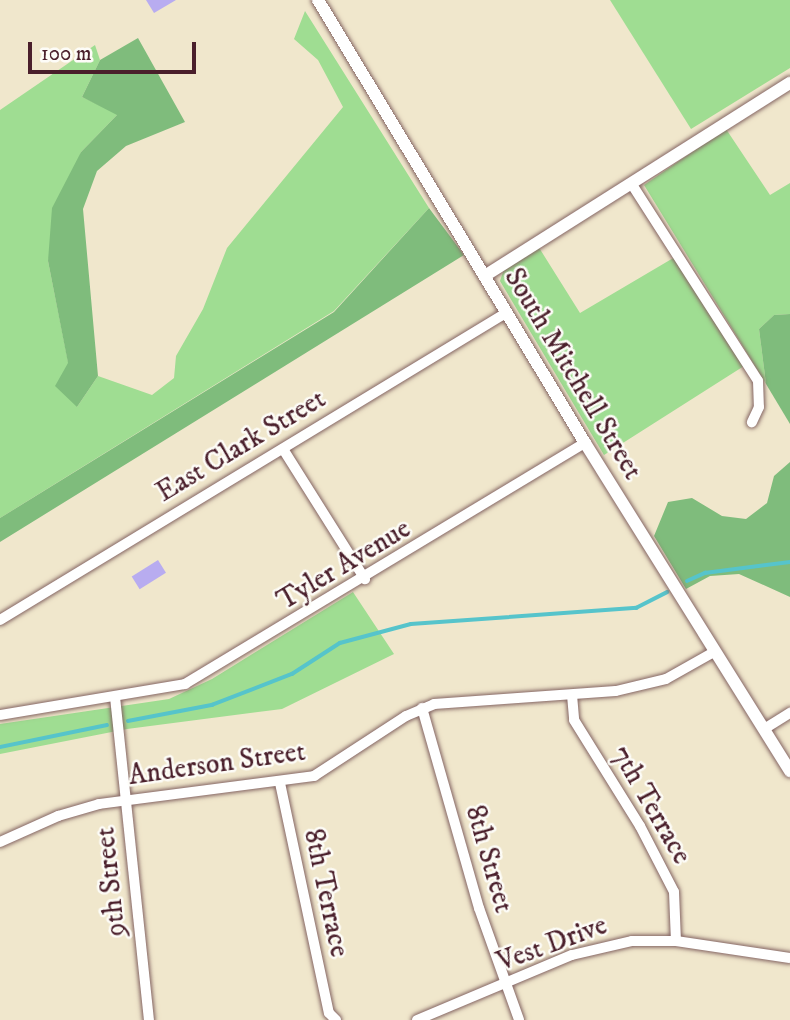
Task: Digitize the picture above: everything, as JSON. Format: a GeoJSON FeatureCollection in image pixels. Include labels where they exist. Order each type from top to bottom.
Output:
{"type":"FeatureCollection","features":[{"type":"Feature","properties":{"kind":"street","name":"South Mitchell Street"},"geometry":{"type":"LineString","coordinates":[[318,0],[585,443],[790,771]]}},
{"type":"Feature","properties":{"kind":"street"},"geometry":{"type":"LineString","coordinates":[[486,275],[790,83]]}},
{"type":"Feature","properties":{"kind":"street"},"geometry":{"type":"LineString","coordinates":[[631,183],[758,381],[760,407],[752,422]]}},
{"type":"Feature","properties":{"kind":"street","name":"East Clark Street"},"geometry":{"type":"LineString","coordinates":[[0,620],[506,313]]}},
{"type":"Feature","properties":{"kind":"street","name":"Tyler Avenue"},"geometry":{"type":"LineString","coordinates":[[115,698],[185,684],[365,579],[585,443]]}},
{"type":"Feature","properties":{"kind":"street"},"geometry":{"type":"LineString","coordinates":[[283,449],[365,579]]}},
{"type":"Feature","properties":{"kind":"street","name":"Anderson Street"},"geometry":{"type":"LineString","coordinates":[[0,842],[58,816],[126,800],[280,783],[328,769],[422,708],[572,695],[656,682],[714,652]]}},
{"type":"Feature","properties":{"kind":"street","name":"7th Terrace"},"geometry":{"type":"LineString","coordinates":[[572,695],[574,720],[640,826],[674,892],[676,941]]}},
{"type":"Feature","properties":{"kind":"street"},"geometry":{"type":"LineString","coordinates":[[0,715],[115,698]]}},
{"type":"Feature","properties":{"kind":"street","name":"9th Street"},"geometry":{"type":"LineString","coordinates":[[115,698],[149,1020]]}},
{"type":"Feature","properties":{"kind":"street","name":"8th Street"},"geometry":{"type":"LineString","coordinates":[[422,708],[505,984],[519,1020]]}},
{"type":"Feature","properties":{"kind":"street"},"geometry":{"type":"LineString","coordinates":[[764,729],[790,713]]}},
{"type":"Feature","properties":{"kind":"street","name":"8th Terrace"},"geometry":{"type":"LineString","coordinates":[[280,783],[330,1018]]}},
{"type":"Feature","properties":{"kind":"street","name":"Vest Drive"},"geometry":{"type":"LineString","coordinates":[[417,1020],[610,944],[676,941],[790,958]]}},
{"type":"Feature","properties":{"kind":"green space"},"geometry":{"type":"Polygon","coordinates":[[[610,0],[790,0],[790,68],[691,129],[610,0]]]}},
{"type":"Feature","properties":{"kind":"green space"},"geometry":{"type":"Polygon","coordinates":[[[305,11],[429,208],[334,311],[0,518],[0,110],[95,45],[100,60],[82,97],[118,114],[81,152],[48,261],[77,407],[98,376],[152,395],[174,378],[176,356],[203,309],[227,248],[343,107],[318,60],[294,39],[305,11]]]}},
{"type":"Feature","properties":{"kind":"green space"},"geometry":{"type":"Polygon","coordinates":[[[138,38],[185,122],[126,146],[97,171],[83,209],[98,376],[77,407],[55,386],[68,363],[48,261],[52,208],[81,152],[117,115],[82,97],[100,60],[138,38]]]}},
{"type":"Feature","properties":{"kind":"green space"},"geometry":{"type":"Polygon","coordinates":[[[726,129],[770,195],[790,183],[790,314],[774,315],[759,329],[766,384],[644,185],[726,129]]]}},
{"type":"Feature","properties":{"kind":"green space"},"geometry":{"type":"Polygon","coordinates":[[[429,208],[464,255],[0,542],[0,518],[334,312],[429,208]]]}},
{"type":"Feature","properties":{"kind":"green space"},"geometry":{"type":"Polygon","coordinates":[[[538,246],[580,313],[675,257],[744,366],[604,455],[500,281],[504,269],[538,246]]]}},
{"type":"Feature","properties":{"kind":"green space"},"geometry":{"type":"Polygon","coordinates":[[[790,314],[790,424],[766,384],[759,329],[774,315],[790,314]]]}},
{"type":"Feature","properties":{"kind":"green space"},"geometry":{"type":"Polygon","coordinates":[[[790,462],[790,597],[739,574],[710,576],[686,589],[654,536],[668,502],[692,498],[722,516],[746,519],[767,503],[774,476],[790,462]]]}},
{"type":"Feature","properties":{"kind":"green space"},"geometry":{"type":"Polygon","coordinates":[[[353,592],[394,654],[282,709],[127,729],[0,754],[0,724],[169,699],[212,679],[353,592]]]}},
{"type":"Feature","properties":{"kind":"building"},"geometry":{"type":"Polygon","coordinates":[[[146,0],[176,0],[154,13],[146,0]]]}},
{"type":"Feature","properties":{"kind":"building"},"geometry":{"type":"Polygon","coordinates":[[[158,560],[166,573],[140,589],[132,576],[158,560]]]}},
{"type":"Feature","properties":{"kind":"waterway"},"geometry":{"type":"LineString","coordinates":[[687,581],[705,573],[790,562]]}},
{"type":"Feature","properties":{"kind":"waterway"},"geometry":{"type":"LineString","coordinates":[[128,721],[212,705],[292,674],[340,643],[411,624],[636,608],[667,592]]}},
{"type":"Feature","properties":{"kind":"waterway"},"geometry":{"type":"LineString","coordinates":[[0,747],[107,725]]}}]}
